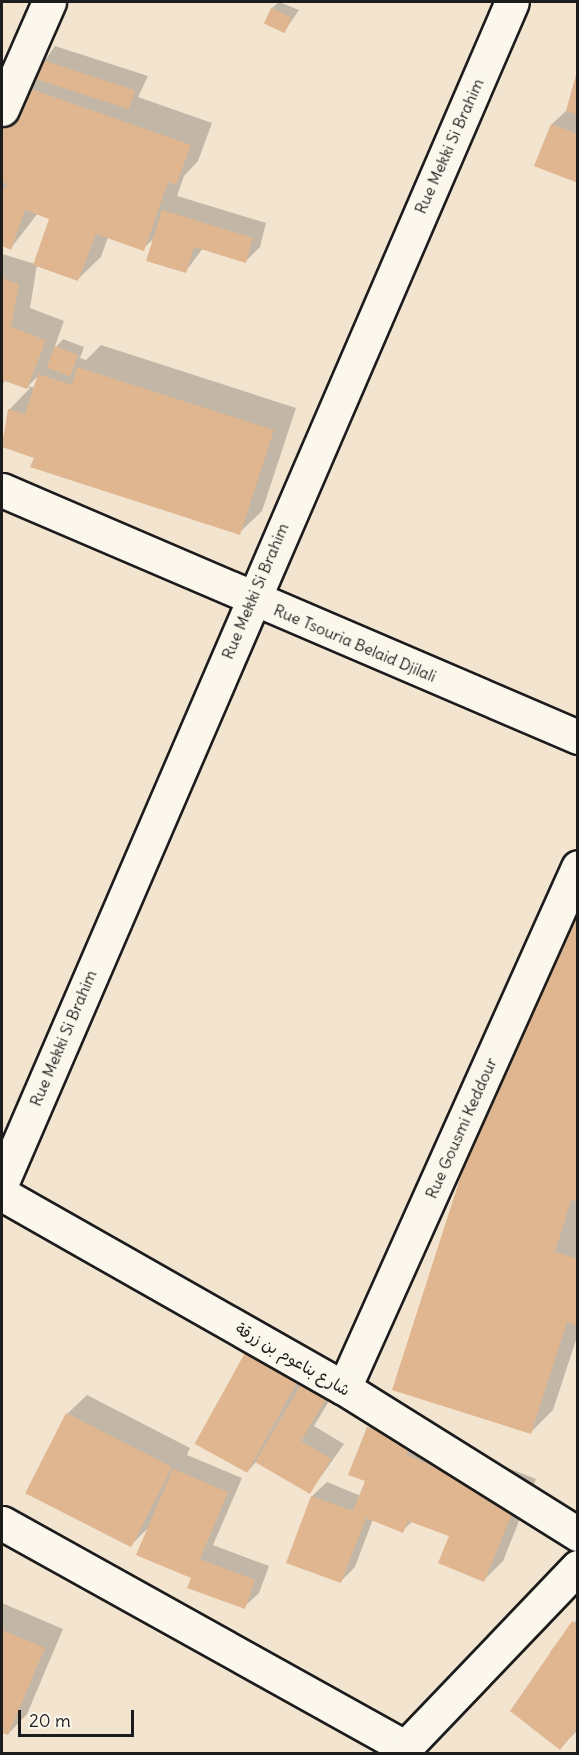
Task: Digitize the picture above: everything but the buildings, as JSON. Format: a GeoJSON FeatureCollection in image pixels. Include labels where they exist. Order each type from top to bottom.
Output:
{"type":"FeatureCollection","features":[{"type":"Feature","properties":{"kind":"street"},"geometry":{"type":"LineString","coordinates":[[2,109],[49,2]]}},
{"type":"Feature","properties":{"kind":"street","name":"Rue Mekki Si Brahim"},"geometry":{"type":"LineString","coordinates":[[2,1182],[252,599],[512,2]]}},
{"type":"Feature","properties":{"kind":"street","name":"Rue Tsouria Belaid Djilali"},"geometry":{"type":"LineString","coordinates":[[2,490],[578,737]]}},
{"type":"Feature","properties":{"kind":"street","name":"Rue Gousmi Keddour"},"geometry":{"type":"LineString","coordinates":[[344,1388],[578,867]]}},
{"type":"Feature","properties":{"kind":"street","name":"شارع بناعوم بن زرقة"},"geometry":{"type":"LineString","coordinates":[[2,1194],[344,1388],[578,1534]]}},
{"type":"Feature","properties":{"kind":"street"},"geometry":{"type":"LineString","coordinates":[[2,1522],[401,1750],[578,1567]]}}]}
